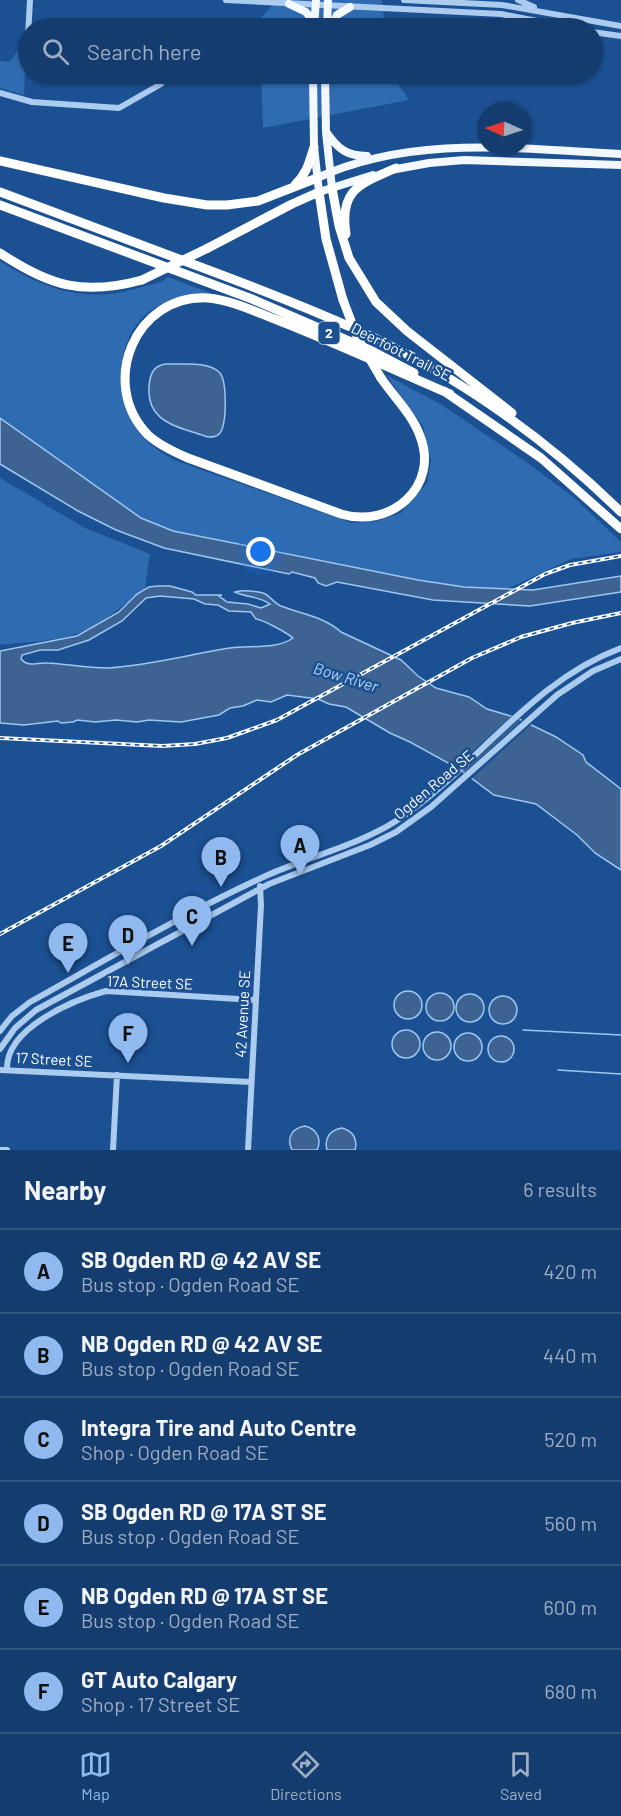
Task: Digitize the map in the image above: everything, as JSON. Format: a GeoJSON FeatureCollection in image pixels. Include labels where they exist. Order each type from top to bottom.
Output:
{"type":"FeatureCollection","features":[{"type":"Feature","properties":{"kind":"highway"},"geometry":{"type":"LineString","coordinates":[[291,189],[305,175],[314,147]]}},
{"type":"Feature","properties":{"kind":"highway"},"geometry":{"type":"LineString","coordinates":[[0,161],[164,198],[207,205],[258,201],[317,178]]}},
{"type":"Feature","properties":{"kind":"highway"},"geometry":{"type":"LineString","coordinates":[[356,268],[345,224],[348,201],[360,183],[396,168]]}},
{"type":"Feature","properties":{"kind":"highway"},"geometry":{"type":"LineString","coordinates":[[332,188],[344,244],[349,258],[369,292],[390,317],[514,416],[534,437]]}},
{"type":"Feature","properties":{"kind":"highway","name":"Deerfoot Trail SE"},"geometry":{"type":"LineString","coordinates":[[0,192],[280,296],[379,340],[464,388],[534,437],[621,512]]}},
{"type":"Feature","properties":{"kind":"highway"},"geometry":{"type":"LineString","coordinates":[[0,253],[33,274],[59,284],[102,288],[142,280],[319,192],[326,239],[343,300],[358,339],[381,378],[405,409],[420,436],[424,458],[423,470],[420,480],[405,502],[388,513],[373,518],[341,514],[188,458],[149,436],[137,420],[129,404],[125,382],[127,358],[135,338],[156,314],[176,303],[210,298],[250,310],[340,344],[450,394]]}},
{"type":"Feature","properties":{"kind":"highway","name":"Deerfoot Trail SE"},"geometry":{"type":"LineString","coordinates":[[0,205],[252,299],[372,351],[450,394],[541,458],[621,529]]}},
{"type":"Feature","properties":{"kind":"main road"},"geometry":{"type":"LineString","coordinates":[[318,18],[321,2]]}},
{"type":"Feature","properties":{"kind":"main road"},"geometry":{"type":"LineString","coordinates":[[321,2],[326,18]]}},
{"type":"Feature","properties":{"kind":"main road"},"geometry":{"type":"LineString","coordinates":[[289,4],[306,12],[310,18]]}},
{"type":"Feature","properties":{"kind":"main road"},"geometry":{"type":"LineString","coordinates":[[336,18],[350,7]]}},
{"type":"Feature","properties":{"kind":"main road"},"geometry":{"type":"LineString","coordinates":[[313,84],[314,147],[319,192],[396,168],[429,163],[464,160],[621,165]]}},
{"type":"Feature","properties":{"kind":"main road"},"geometry":{"type":"LineString","coordinates":[[324,84],[326,132],[332,188]]}},
{"type":"Feature","properties":{"kind":"main road"},"geometry":{"type":"LineString","coordinates":[[326,132],[343,152],[357,156],[490,147],[621,154]]}},
{"type":"Feature","properties":{"kind":"main road"},"geometry":{"type":"LineString","coordinates":[[317,178],[377,156]]}},
{"type":"Feature","properties":{"kind":"street"},"geometry":{"type":"LineString","coordinates":[[24,0],[30,3],[29,18]]}},
{"type":"Feature","properties":{"kind":"street"},"geometry":{"type":"LineString","coordinates":[[226,0],[289,4],[321,2],[350,7],[501,14],[522,18]]}},
{"type":"Feature","properties":{"kind":"street"},"geometry":{"type":"LineString","coordinates":[[404,0],[502,2],[573,18]]}},
{"type":"Feature","properties":{"kind":"street"},"geometry":{"type":"LineString","coordinates":[[518,0],[540,11]]}},
{"type":"Feature","properties":{"kind":"street"},"geometry":{"type":"LineString","coordinates":[[501,14],[502,2]]}},
{"type":"Feature","properties":{"kind":"street"},"geometry":{"type":"LineString","coordinates":[[603,24],[621,26]]}},
{"type":"Feature","properties":{"kind":"street"},"geometry":{"type":"LineString","coordinates":[[603,34],[621,36]]}},
{"type":"Feature","properties":{"kind":"street"},"geometry":{"type":"LineString","coordinates":[[0,93],[32,102],[119,108],[161,84]]}},
{"type":"Feature","properties":{"kind":"street","name":"Ogden Road SE"},"geometry":{"type":"LineString","coordinates":[[0,1031],[12,1016],[30,1002],[160,929],[259,879],[356,840],[396,821],[426,799],[522,712],[566,676],[586,663],[621,648]]}},
{"type":"Feature","properties":{"kind":"street","name":"Ogden Road SE"},"geometry":{"type":"LineString","coordinates":[[0,1049],[15,1028],[36,1010],[260,889],[370,845],[406,826],[431,807],[531,717],[572,684],[593,671],[621,659]]}},
{"type":"Feature","properties":{"kind":"street","name":"42 Avenue SE"},"geometry":{"type":"LineString","coordinates":[[248,1150],[261,905],[259,879]]}},
{"type":"Feature","properties":{"kind":"street","name":"17A Street SE"},"geometry":{"type":"LineString","coordinates":[[4,1070],[10,1053],[23,1034],[34,1024],[92,995],[106,992],[255,1000]]}},
{"type":"Feature","properties":{"kind":"street"},"geometry":{"type":"LineString","coordinates":[[0,1022],[12,1016]]}},
{"type":"Feature","properties":{"kind":"street","name":"17 Street SE"},"geometry":{"type":"LineString","coordinates":[[4,1070],[251,1082]]}},
{"type":"Feature","properties":{"kind":"street"},"geometry":{"type":"LineString","coordinates":[[113,1150],[117,1075]]}},
{"type":"Feature","properties":{"kind":"street"},"geometry":{"type":"LineString","coordinates":[[0,1150],[8,1150]]}},
{"type":"Feature","properties":{"kind":"shaded area"},"geometry":{"type":"Polygon","coordinates":[[[277,0],[382,0],[384,18],[261,18],[277,0]]]}},
{"type":"Feature","properties":{"kind":"shaded area"},"geometry":{"type":"Polygon","coordinates":[[[18,50],[18,84],[24,84],[24,95],[0,88],[0,61],[10,62],[18,50]]]}},
{"type":"Feature","properties":{"kind":"shaded area"},"geometry":{"type":"Polygon","coordinates":[[[261,84],[398,84],[409,100],[263,128],[261,84]]]}},
{"type":"Feature","properties":{"kind":"shaded area"},"geometry":{"type":"Polygon","coordinates":[[[0,261],[34,280],[68,292],[104,294],[123,292],[156,284],[168,277],[211,293],[174,300],[149,312],[133,329],[123,357],[122,386],[128,415],[147,442],[174,460],[352,523],[377,521],[401,513],[427,483],[431,460],[423,426],[386,375],[442,405],[529,464],[577,500],[621,542],[621,552],[571,559],[496,594],[425,586],[154,529],[0,426],[0,261]]]}},
{"type":"Feature","properties":{"kind":"shaded area"},"geometry":{"type":"Polygon","coordinates":[[[0,478],[85,528],[150,554],[145,588],[109,616],[80,633],[53,640],[0,645],[0,478]]]}},
{"type":"Feature","properties":{"kind":"water"},"geometry":{"type":"Polygon","coordinates":[[[165,364],[208,366],[220,373],[224,385],[225,412],[218,435],[208,437],[184,429],[164,420],[156,413],[151,405],[150,379],[155,369],[165,364]]]}},
{"type":"Feature","properties":{"kind":"water"},"geometry":{"type":"Polygon","coordinates":[[[0,418],[141,518],[173,531],[418,580],[464,587],[533,590],[621,576],[621,592],[530,606],[433,600],[337,582],[326,586],[318,583],[315,578],[292,572],[289,574],[164,548],[116,530],[78,511],[0,464],[0,418]]]}},
{"type":"Feature","properties":{"kind":"water","name":"Bow River"},"geometry":{"type":"Polygon","coordinates":[[[170,586],[196,595],[222,595],[219,596],[227,602],[261,608],[270,604],[235,592],[245,590],[263,593],[278,605],[320,619],[341,632],[401,660],[418,676],[436,688],[469,697],[487,709],[517,718],[556,737],[583,755],[586,762],[621,789],[621,870],[595,853],[577,835],[536,804],[494,795],[459,769],[346,707],[318,699],[287,695],[271,702],[257,700],[230,708],[219,715],[181,722],[77,720],[24,725],[0,723],[0,651],[77,636],[119,612],[137,594],[149,587],[170,586]],[[160,596],[146,598],[122,621],[89,640],[58,650],[40,650],[22,655],[21,659],[30,664],[122,667],[230,648],[271,646],[293,638],[256,619],[251,612],[229,611],[218,605],[205,604],[194,599],[160,596]]]}},
{"type":"Feature","properties":{"kind":"water"},"geometry":{"type":"Polygon","coordinates":[[[408,991],[418,995],[422,1005],[418,1015],[408,1019],[398,1015],[394,1005],[398,995],[408,991]]]}},
{"type":"Feature","properties":{"kind":"water"},"geometry":{"type":"Polygon","coordinates":[[[440,993],[450,997],[454,1007],[450,1017],[440,1021],[430,1017],[426,1007],[430,997],[440,993]]]}},
{"type":"Feature","properties":{"kind":"water"},"geometry":{"type":"Polygon","coordinates":[[[470,994],[480,998],[484,1008],[480,1018],[470,1022],[460,1018],[456,1008],[460,998],[470,994]]]}},
{"type":"Feature","properties":{"kind":"water"},"geometry":{"type":"Polygon","coordinates":[[[503,996],[513,1000],[517,1010],[513,1020],[503,1024],[493,1020],[489,1010],[493,1000],[503,996]]]}},
{"type":"Feature","properties":{"kind":"water"},"geometry":{"type":"Polygon","coordinates":[[[406,1030],[416,1034],[420,1044],[416,1054],[406,1058],[396,1054],[392,1044],[396,1034],[406,1030]]]}},
{"type":"Feature","properties":{"kind":"water"},"geometry":{"type":"Polygon","coordinates":[[[437,1032],[447,1036],[451,1046],[447,1056],[437,1060],[427,1056],[423,1046],[427,1036],[437,1032]]]}},
{"type":"Feature","properties":{"kind":"water"},"geometry":{"type":"Polygon","coordinates":[[[468,1033],[478,1037],[482,1047],[478,1057],[468,1061],[458,1057],[454,1047],[458,1037],[468,1033]]]}},
{"type":"Feature","properties":{"kind":"water"},"geometry":{"type":"Polygon","coordinates":[[[501,1036],[510,1040],[514,1049],[510,1058],[501,1062],[492,1058],[488,1049],[492,1040],[501,1036]]]}},
{"type":"Feature","properties":{"kind":"water"},"geometry":{"type":"Polygon","coordinates":[[[305,1126],[313,1129],[317,1135],[319,1142],[317,1150],[292,1150],[291,1134],[305,1126]]]}},
{"type":"Feature","properties":{"kind":"water"},"geometry":{"type":"Polygon","coordinates":[[[342,1128],[354,1136],[355,1150],[327,1150],[326,1142],[329,1135],[342,1128]]]}},
{"type":"Feature","properties":{"kind":"pier"},"geometry":{"type":"Polygon","coordinates":[[[514,714],[522,717],[460,774],[453,769],[514,714]]]}},
{"type":"Feature","properties":{"kind":"pier"},"geometry":{"type":"Polygon","coordinates":[[[524,718],[533,723],[469,781],[462,775],[524,718]]]}},
{"type":"Feature","properties":{"kind":"waterway"},"geometry":{"type":"LineString","coordinates":[[523,1030],[621,1035]]}},
{"type":"Feature","properties":{"kind":"waterway"},"geometry":{"type":"LineString","coordinates":[[558,1070],[621,1074]]}},
{"type":"Feature","properties":{"kind":"railway"},"geometry":{"type":"LineString","coordinates":[[0,738],[162,746],[195,744],[227,738],[277,720],[545,574],[570,565],[621,556]]}},
{"type":"Feature","properties":{"kind":"railway"},"geometry":{"type":"LineString","coordinates":[[0,934],[161,846],[297,755],[472,658],[521,637],[621,613]]}},
{"type":"Feature","properties":{"kind":"place","name":"SB Ogden RD @ 42 AV SE"},"geometry":{"type":"Point","coordinates":[300,875]}},
{"type":"Feature","properties":{"kind":"place","name":"NB Ogden RD @ 42 AV SE"},"geometry":{"type":"Point","coordinates":[221,887]}},
{"type":"Feature","properties":{"kind":"place","name":"Integra Tire and Auto Centre"},"geometry":{"type":"Point","coordinates":[192,946]}},
{"type":"Feature","properties":{"kind":"place","name":"SB Ogden RD @ 17A ST SE"},"geometry":{"type":"Point","coordinates":[128,965]}},
{"type":"Feature","properties":{"kind":"place","name":"NB Ogden RD @ 17A ST SE"},"geometry":{"type":"Point","coordinates":[68,973]}},
{"type":"Feature","properties":{"kind":"place","name":"GT Auto Calgary"},"geometry":{"type":"Point","coordinates":[128,1063]}}]}
